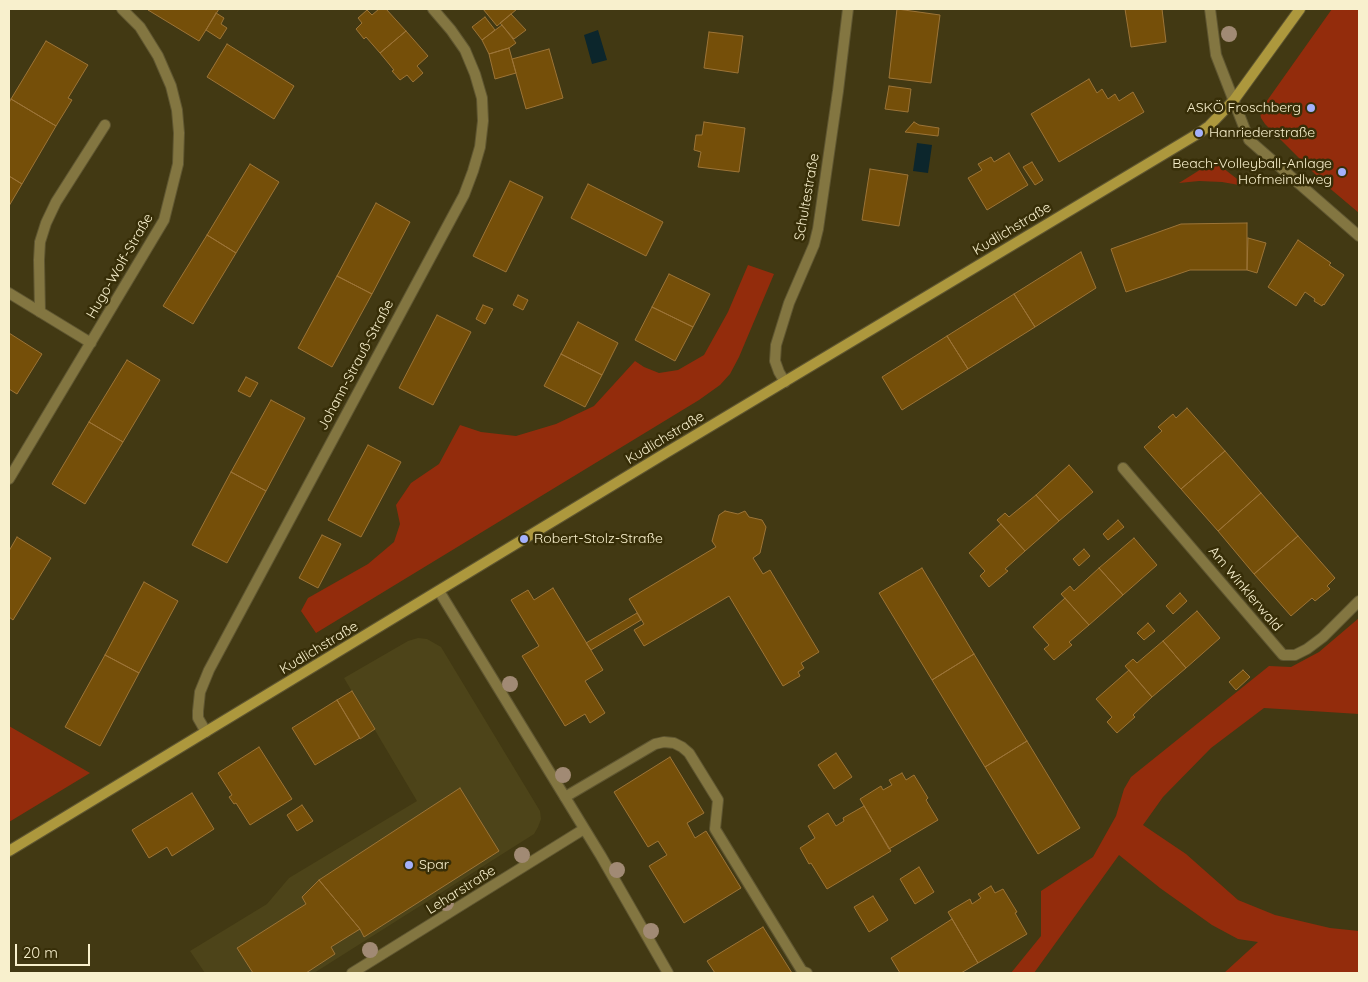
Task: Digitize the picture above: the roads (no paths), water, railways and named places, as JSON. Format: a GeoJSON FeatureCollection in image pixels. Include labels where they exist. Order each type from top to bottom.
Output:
{"type":"FeatureCollection","features":[{"type":"Feature","properties":{"kind":"street","name":"Hugo-Wolf-Straße"},"geometry":{"type":"LineString","coordinates":[[9,479],[164,220],[178,164],[179,133],[177,110],[171,86],[158,56],[140,27],[122,9]]}},
{"type":"Feature","properties":{"kind":"street","name":"Johann-Strauß-Straße"},"geometry":{"type":"LineString","coordinates":[[206,732],[198,718],[198,711],[200,692],[209,670],[464,195],[473,171],[480,146],[483,120],[482,98],[465,50],[433,9]]}},
{"type":"Feature","properties":{"kind":"street","name":"Schultestraße"},"geometry":{"type":"LineString","coordinates":[[785,382],[775,361],[776,345],[789,303],[814,245],[818,229],[848,9]]}},
{"type":"Feature","properties":{"kind":"street"},"geometry":{"type":"LineString","coordinates":[[1210,9],[1216,55],[1249,140],[1359,236]]}},
{"type":"Feature","properties":{"kind":"street","name":"Kudlichstraße"},"geometry":{"type":"LineString","coordinates":[[9,851],[680,444],[1199,133],[1209,126],[1234,100],[1300,9]]}},
{"type":"Feature","properties":{"kind":"street"},"geometry":{"type":"LineString","coordinates":[[40,312],[40,242],[46,223],[56,202],[105,125]]}},
{"type":"Feature","properties":{"kind":"street"},"geometry":{"type":"LineString","coordinates":[[9,293],[91,342]]}},
{"type":"Feature","properties":{"kind":"street","name":"Am Winklerwald"},"geometry":{"type":"LineString","coordinates":[[1123,468],[1283,655],[1294,655],[1307,649],[1323,637],[1359,601]]}},
{"type":"Feature","properties":{"kind":"street"},"geometry":{"type":"LineString","coordinates":[[439,591],[584,829],[668,973]]}},
{"type":"Feature","properties":{"kind":"street"},"geometry":{"type":"LineString","coordinates":[[565,798],[655,744],[664,742],[674,743],[689,752],[718,800],[715,829],[802,971],[808,973]]}},
{"type":"Feature","properties":{"kind":"street","name":"Leharstraße"},"geometry":{"type":"LineString","coordinates":[[352,973],[584,829]]}},
{"type":"Feature","properties":{"kind":"water"},"geometry":{"type":"Polygon","coordinates":[[[598,30],[607,60],[592,64],[584,35],[598,30]]]}},
{"type":"Feature","properties":{"kind":"water"},"geometry":{"type":"Polygon","coordinates":[[[917,143],[932,145],[928,173],[913,171],[917,143]]]}},
{"type":"Feature","properties":{"kind":"place","name":"ASKÖ Froschberg"},"geometry":{"type":"Point","coordinates":[1311,108]}},
{"type":"Feature","properties":{"kind":"place","name":"Hanriederstraße"},"geometry":{"type":"Point","coordinates":[1199,133]}},
{"type":"Feature","properties":{"kind":"place","name":"Beach-Volleyball-Anlage Hofmeindlweg"},"geometry":{"type":"Point","coordinates":[1342,172]}},
{"type":"Feature","properties":{"kind":"place","name":"Robert-Stolz-Straße"},"geometry":{"type":"Point","coordinates":[524,539]}},
{"type":"Feature","properties":{"kind":"place","name":"Spar"},"geometry":{"type":"Point","coordinates":[409,865]}}]}
